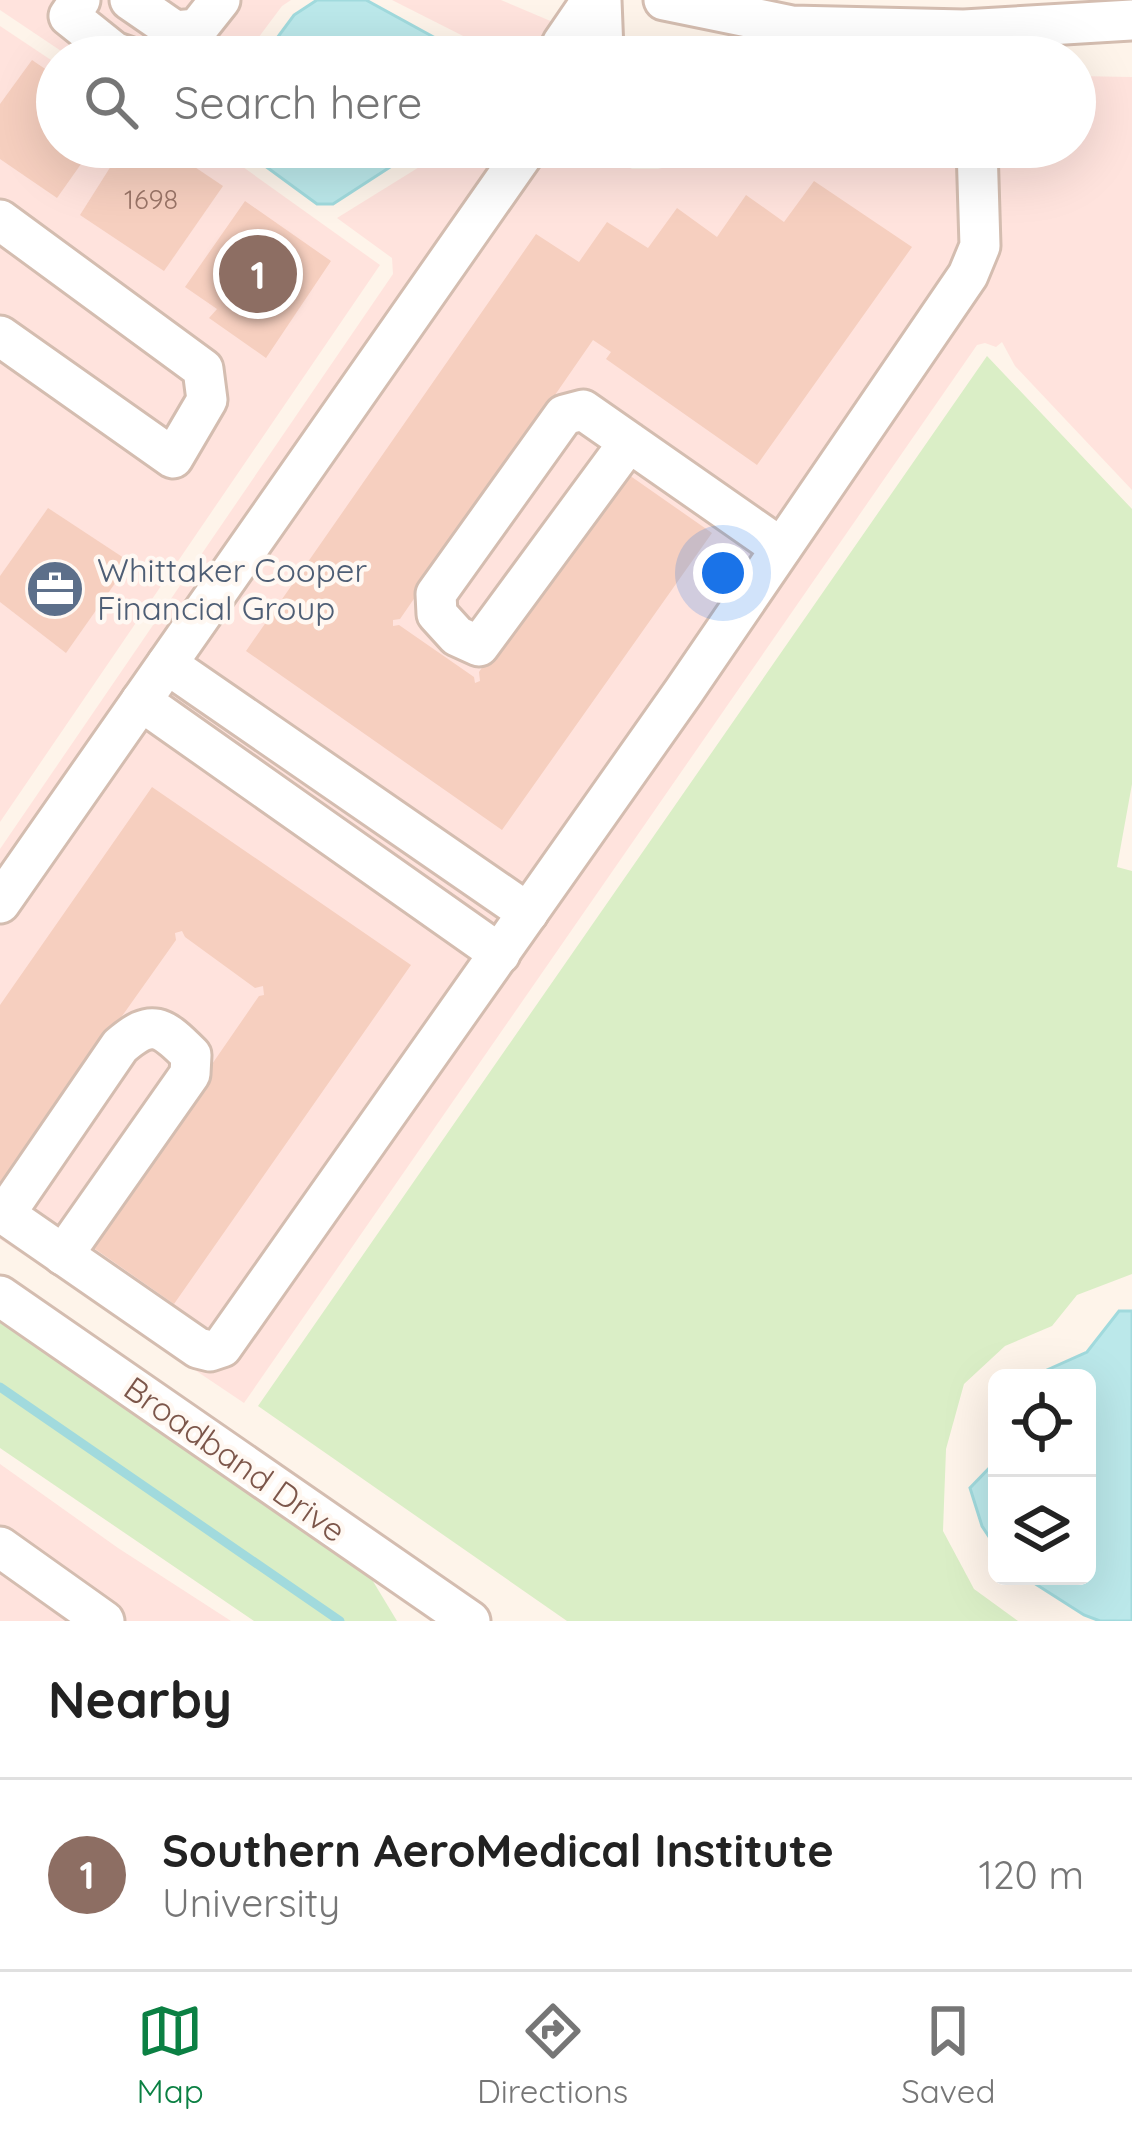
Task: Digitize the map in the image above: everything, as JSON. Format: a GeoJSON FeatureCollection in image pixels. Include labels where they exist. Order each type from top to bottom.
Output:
{"type":"FeatureCollection","features":[{"type":"Feature","properties":{"kind":"street"},"geometry":{"type":"LineString","coordinates":[[80,0],[69,16],[94,36]]}},
{"type":"Feature","properties":{"kind":"street"},"geometry":{"type":"LineString","coordinates":[[130,0],[175,31],[197,29],[220,0]]}},
{"type":"Feature","properties":{"kind":"street"},"geometry":{"type":"LineString","coordinates":[[218,36],[243,0]]}},
{"type":"Feature","properties":{"kind":"street"},"geometry":{"type":"LineString","coordinates":[[568,36],[597,0]]}},
{"type":"Feature","properties":{"kind":"street"},"geometry":{"type":"LineString","coordinates":[[597,0],[601,36]]}},
{"type":"Feature","properties":{"kind":"street"},"geometry":{"type":"LineString","coordinates":[[664,0],[792,26],[899,36]]}},
{"type":"Feature","properties":{"kind":"street"},"geometry":{"type":"LineString","coordinates":[[1022,36],[1132,20]]}},
{"type":"Feature","properties":{"kind":"street"},"geometry":{"type":"LineString","coordinates":[[0,903],[513,168]]}},
{"type":"Feature","properties":{"kind":"street"},"geometry":{"type":"LineString","coordinates":[[64,1255],[190,1074],[191,1055],[156,1027],[140,1029],[120,1046],[2,1213],[198,1348],[223,1347],[968,275],[980,246],[977,168]]}},
{"type":"Feature","properties":{"kind":"street"},"geometry":{"type":"LineString","coordinates":[[0,220],[203,369],[207,400],[173,458],[0,336]]}},
{"type":"Feature","properties":{"kind":"street"},"geometry":{"type":"LineString","coordinates":[[628,442],[479,646],[457,636],[437,614],[436,594],[564,416],[583,410],[781,548]]}},
{"type":"Feature","properties":{"kind":"street"},"geometry":{"type":"LineString","coordinates":[[167,664],[528,913]]}},
{"type":"Feature","properties":{"kind":"street"},"geometry":{"type":"LineString","coordinates":[[141,701],[500,954]]}},
{"type":"Feature","properties":{"kind":"street","name":"Broadband Drive"},"geometry":{"type":"LineString","coordinates":[[0,1296],[453,1616]]}},
{"type":"Feature","properties":{"kind":"street"},"geometry":{"type":"LineString","coordinates":[[0,1547],[104,1621]]}},
{"type":"Feature","properties":{"kind":"shaded area"},"geometry":{"type":"Polygon","coordinates":[[[0,0],[291,0],[260,36],[39,36],[0,10],[0,0]]]}},
{"type":"Feature","properties":{"kind":"shaded area"},"geometry":{"type":"Polygon","coordinates":[[[392,0],[501,0],[586,36],[463,36],[392,0]]]}},
{"type":"Feature","properties":{"kind":"shaded area"},"geometry":{"type":"Polygon","coordinates":[[[0,26],[36,50],[36,168],[244,168],[380,265],[0,822],[0,26]]]}},
{"type":"Feature","properties":{"kind":"shaded area"},"geometry":{"type":"Polygon","coordinates":[[[1096,76],[1132,77],[1132,490],[1015,366],[1002,342],[996,347],[977,345],[244,1403],[0,1239],[0,849],[393,274],[392,258],[337,218],[418,168],[1096,168],[1096,76]]]}},
{"type":"Feature","properties":{"kind":"shaded area"},"geometry":{"type":"Polygon","coordinates":[[[0,1464],[118,1548],[231,1621],[0,1621],[0,1464]]]}},
{"type":"Feature","properties":{"kind":"green space"},"geometry":{"type":"Polygon","coordinates":[[[987,356],[1132,509],[1132,784],[1117,867],[1132,871],[1132,1274],[1077,1295],[1052,1326],[1005,1346],[964,1384],[946,1449],[943,1531],[974,1589],[1018,1621],[567,1621],[258,1406],[987,356]]]}},
{"type":"Feature","properties":{"kind":"green space"},"geometry":{"type":"Polygon","coordinates":[[[0,1316],[365,1568],[397,1621],[254,1621],[0,1448],[0,1316]]]}},
{"type":"Feature","properties":{"kind":"water"},"geometry":{"type":"Polygon","coordinates":[[[317,0],[366,0],[432,36],[278,36],[294,15],[317,0]]]}},
{"type":"Feature","properties":{"kind":"water"},"geometry":{"type":"Polygon","coordinates":[[[268,168],[389,168],[333,204],[317,204],[268,168]]]}},
{"type":"Feature","properties":{"kind":"water"},"geometry":{"type":"Polygon","coordinates":[[[1119,1311],[1132,1311],[1132,1621],[1100,1621],[1084,1615],[1037,1585],[1096,1585],[1096,1369],[1049,1369],[1087,1352],[1119,1311]]]}},
{"type":"Feature","properties":{"kind":"water"},"geometry":{"type":"Polygon","coordinates":[[[988,1469],[988,1535],[982,1526],[970,1488],[988,1469]]]}},
{"type":"Feature","properties":{"kind":"building"},"geometry":{"type":"Polygon","coordinates":[[[32,60],[36,63],[36,168],[78,168],[57,198],[0,159],[0,104],[32,60]]]}},
{"type":"Feature","properties":{"kind":"building"},"geometry":{"type":"Polygon","coordinates":[[[110,168],[196,168],[223,186],[164,271],[80,215],[110,168]]]}},
{"type":"Feature","properties":{"kind":"building"},"geometry":{"type":"Polygon","coordinates":[[[814,181],[912,247],[757,465],[606,359],[611,352],[593,340],[400,619],[393,620],[393,626],[399,625],[474,677],[475,683],[480,681],[479,672],[619,468],[712,533],[502,830],[246,651],[536,234],[579,262],[607,222],[648,248],[677,208],[717,237],[746,195],[784,222],[814,181]]]}},
{"type":"Feature","properties":{"kind":"building"},"geometry":{"type":"Polygon","coordinates":[[[245,201],[331,261],[266,358],[209,318],[217,309],[185,287],[245,201]]]}},
{"type":"Feature","properties":{"kind":"building","name":"Whittaker Cooper Financial Group"},"geometry":{"type":"Polygon","coordinates":[[[48,508],[130,562],[66,653],[0,602],[0,576],[48,508]]]}},
{"type":"Feature","properties":{"kind":"building"},"geometry":{"type":"Polygon","coordinates":[[[152,787],[411,965],[174,1304],[88,1244],[264,995],[263,986],[255,988],[182,931],[175,933],[176,940],[3,1184],[0,1182],[0,1005],[152,787]]]}},
{"type":"Feature","properties":{"kind":"waterway"},"geometry":{"type":"LineString","coordinates":[[0,1387],[340,1621]]}},
{"type":"Feature","properties":{"kind":"place","name":"Southern AeroMedical Institute"},"geometry":{"type":"Point","coordinates":[258,274]}},
{"type":"Feature","properties":{"kind":"place","name":"Whittaker Cooper Financial Group"},"geometry":{"type":"Point","coordinates":[55,589]}}]}
